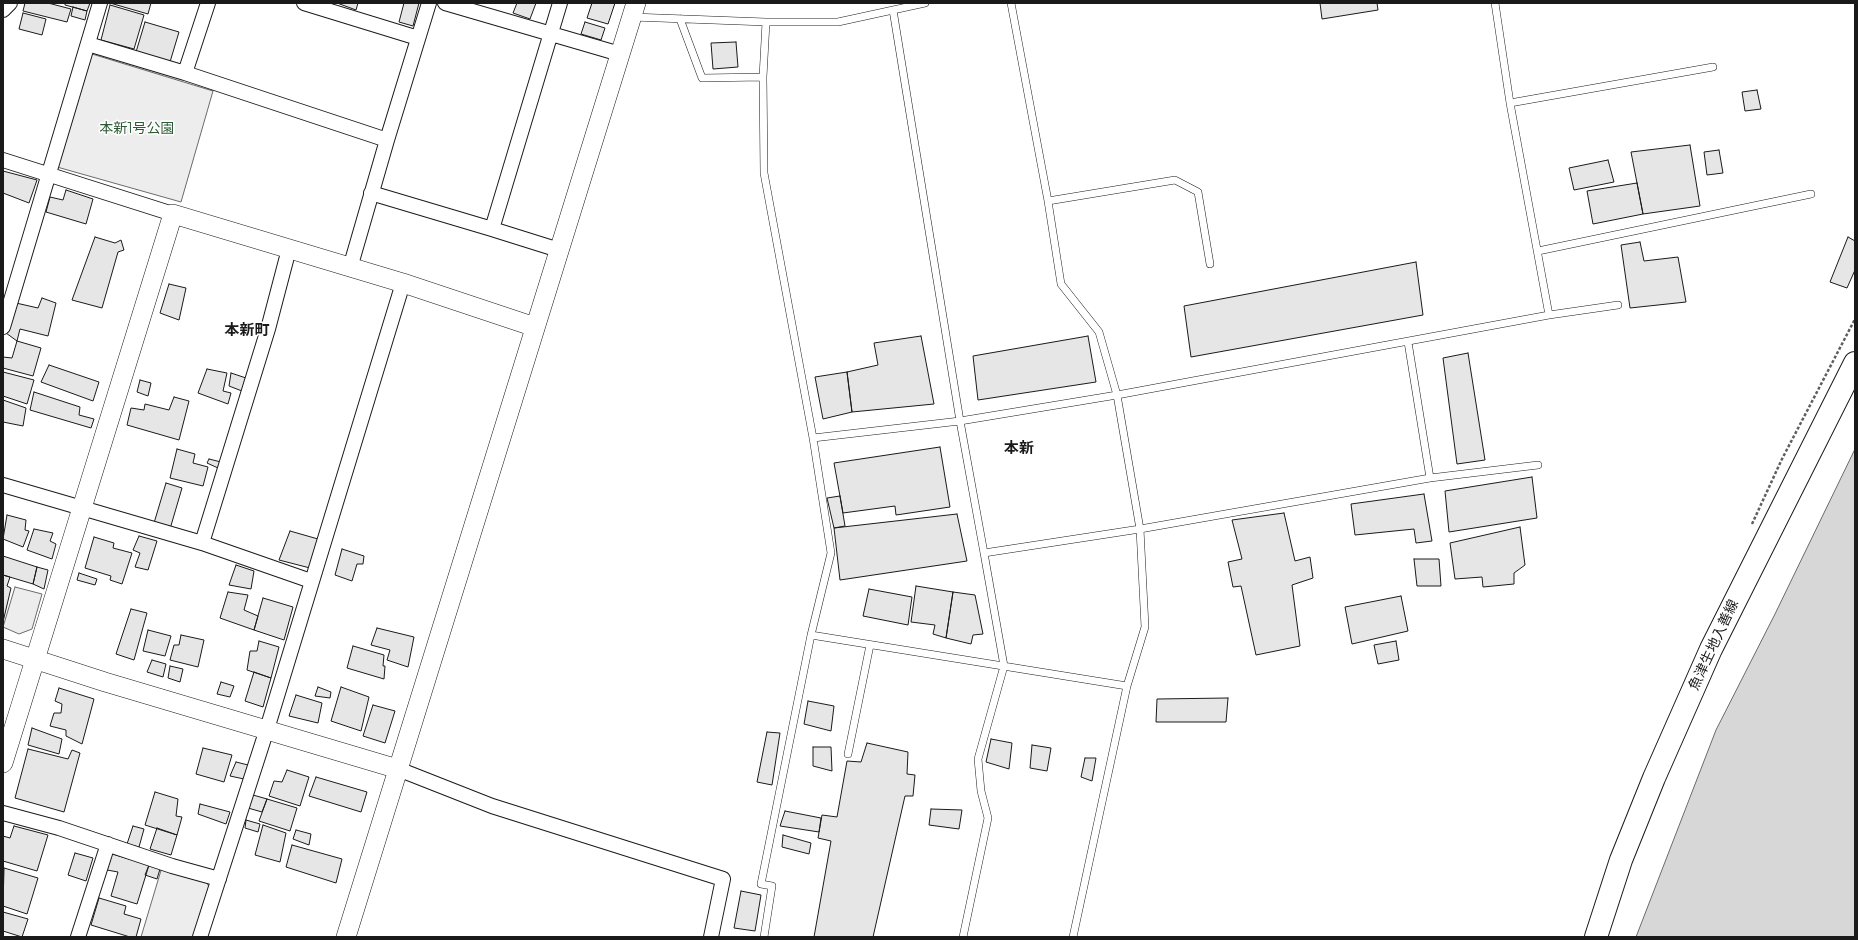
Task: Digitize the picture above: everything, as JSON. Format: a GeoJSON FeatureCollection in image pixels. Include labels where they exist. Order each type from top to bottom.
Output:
{"type":"FeatureCollection","features":[{"type":"Feature","properties":{"kind":"main road","name":"魚津生地入善線"},"geometry":{"type":"LineString","coordinates":[[1596,937],[1621,860],[1654,778],[1711,649],[1855,363]]}},
{"type":"Feature","properties":{"kind":"street"},"geometry":{"type":"LineString","coordinates":[[3,10],[10,3]]}},
{"type":"Feature","properties":{"kind":"street"},"geometry":{"type":"LineString","coordinates":[[3,327],[100,3]]}},
{"type":"Feature","properties":{"kind":"street"},"geometry":{"type":"LineString","coordinates":[[185,73],[208,3]]}},
{"type":"Feature","properties":{"kind":"street"},"geometry":{"type":"LineString","coordinates":[[304,3],[418,38]]}},
{"type":"Feature","properties":{"kind":"street"},"geometry":{"type":"LineString","coordinates":[[350,268],[371,193],[429,3]]}},
{"type":"Feature","properties":{"kind":"street"},"geometry":{"type":"LineString","coordinates":[[444,3],[620,54]]}},
{"type":"Feature","properties":{"kind":"street"},"geometry":{"type":"LineString","coordinates":[[492,229],[560,3]]}},
{"type":"Feature","properties":{"kind":"street"},"geometry":{"type":"LineString","coordinates":[[346,937],[634,10]]}},
{"type":"Feature","properties":{"kind":"street"},"geometry":{"type":"LineString","coordinates":[[88,44],[185,73],[387,140]]}},
{"type":"Feature","properties":{"kind":"street"},"geometry":{"type":"LineString","coordinates":[[3,160],[173,214],[403,283],[535,327]]}},
{"type":"Feature","properties":{"kind":"street"},"geometry":{"type":"LineString","coordinates":[[371,193],[559,250]]}},
{"type":"Feature","properties":{"kind":"street"},"geometry":{"type":"LineString","coordinates":[[3,763],[173,214]]}},
{"type":"Feature","properties":{"kind":"street"},"geometry":{"type":"LineString","coordinates":[[202,543],[268,329],[290,249]]}},
{"type":"Feature","properties":{"kind":"street"},"geometry":{"type":"LineString","coordinates":[[200,937],[267,729],[403,283]]}},
{"type":"Feature","properties":{"kind":"street"},"geometry":{"type":"LineString","coordinates":[[3,485],[202,543],[311,581]]}},
{"type":"Feature","properties":{"kind":"street"},"geometry":{"type":"LineString","coordinates":[[3,649],[105,682],[398,769],[492,806],[723,879],[711,937]]}},
{"type":"Feature","properties":{"kind":"street"},"geometry":{"type":"LineString","coordinates":[[3,813],[108,844],[172,866],[219,879]]}},
{"type":"Feature","properties":{"kind":"street"},"geometry":{"type":"LineString","coordinates":[[78,937],[108,844]]}},
{"type":"Feature","properties":{"kind":"lane"},"geometry":{"type":"LineString","coordinates":[[634,10],[680,19],[766,22],[838,22],[924,3]]}},
{"type":"Feature","properties":{"kind":"lane"},"geometry":{"type":"LineString","coordinates":[[1011,3],[1048,201],[1061,284],[1099,332],[1117,395],[1140,529],[1145,627],[1127,686],[1073,937]]}},
{"type":"Feature","properties":{"kind":"lane"},"geometry":{"type":"LineString","coordinates":[[1495,3],[1510,103],[1549,315]]}},
{"type":"Feature","properties":{"kind":"lane"},"geometry":{"type":"LineString","coordinates":[[893,10],[960,421],[1004,666],[978,759],[981,790],[988,818],[963,937]]}},
{"type":"Feature","properties":{"kind":"lane"},"geometry":{"type":"LineString","coordinates":[[680,19],[702,78],[762,77]]}},
{"type":"Feature","properties":{"kind":"lane"},"geometry":{"type":"LineString","coordinates":[[764,937],[772,886],[761,884],[811,635],[831,553],[813,438],[764,173],[762,77],[766,22]]}},
{"type":"Feature","properties":{"kind":"lane"},"geometry":{"type":"LineString","coordinates":[[1510,103],[1713,67]]}},
{"type":"Feature","properties":{"kind":"lane"},"geometry":{"type":"LineString","coordinates":[[1048,201],[1175,180],[1198,192],[1210,264]]}},
{"type":"Feature","properties":{"kind":"lane"},"geometry":{"type":"LineString","coordinates":[[1538,250],[1812,194]]}},
{"type":"Feature","properties":{"kind":"lane"},"geometry":{"type":"LineString","coordinates":[[813,438],[960,421],[1117,395],[1549,315],[1618,305]]}},
{"type":"Feature","properties":{"kind":"lane"},"geometry":{"type":"LineString","coordinates":[[1408,342],[1430,478]]}},
{"type":"Feature","properties":{"kind":"lane"},"geometry":{"type":"LineString","coordinates":[[984,553],[1140,529],[1430,478],[1538,465]]}},
{"type":"Feature","properties":{"kind":"lane"},"geometry":{"type":"LineString","coordinates":[[811,635],[1127,686]]}},
{"type":"Feature","properties":{"kind":"lane"},"geometry":{"type":"LineString","coordinates":[[848,754],[870,645]]}},
{"type":"Feature","properties":{"kind":"shaded area","name":"本新1号公園"},"geometry":{"type":"Polygon","coordinates":[[[92,54],[213,91],[181,202],[57,167],[92,54]]]}},
{"type":"Feature","properties":{"kind":"shaded area"},"geometry":{"type":"Polygon","coordinates":[[[1855,449],[1855,937],[1636,937],[1716,730],[1775,614],[1855,449]]]}},
{"type":"Feature","properties":{"kind":"shaded area"},"geometry":{"type":"Polygon","coordinates":[[[15,587],[42,594],[32,629],[19,634],[3,627],[15,587]]]}},
{"type":"Feature","properties":{"kind":"shaded area"},"geometry":{"type":"Polygon","coordinates":[[[162,867],[206,881],[210,889],[194,937],[141,937],[162,867]]]}},
{"type":"Feature","properties":{"kind":"building"},"geometry":{"type":"Polygon","coordinates":[[[25,3],[48,3],[71,9],[67,22],[23,11],[25,3]]]}},
{"type":"Feature","properties":{"kind":"building"},"geometry":{"type":"Polygon","coordinates":[[[65,3],[90,3],[87,11],[65,5],[65,3]]]}},
{"type":"Feature","properties":{"kind":"building"},"geometry":{"type":"Polygon","coordinates":[[[110,3],[151,3],[148,14],[110,3]]]}},
{"type":"Feature","properties":{"kind":"building"},"geometry":{"type":"Polygon","coordinates":[[[337,3],[358,3],[356,10],[337,3]]]}},
{"type":"Feature","properties":{"kind":"building"},"geometry":{"type":"Polygon","coordinates":[[[404,3],[419,3],[413,26],[399,22],[404,3]]]}},
{"type":"Feature","properties":{"kind":"building"},"geometry":{"type":"Polygon","coordinates":[[[517,3],[536,3],[530,19],[513,13],[517,3]]]}},
{"type":"Feature","properties":{"kind":"building"},"geometry":{"type":"Polygon","coordinates":[[[592,3],[615,3],[608,24],[587,18],[592,3]]]}},
{"type":"Feature","properties":{"kind":"building"},"geometry":{"type":"Polygon","coordinates":[[[1320,3],[1377,3],[1378,10],[1322,19],[1320,3]]]}},
{"type":"Feature","properties":{"kind":"building"},"geometry":{"type":"Polygon","coordinates":[[[110,5],[144,15],[134,49],[101,40],[110,5]]]}},
{"type":"Feature","properties":{"kind":"building"},"geometry":{"type":"Polygon","coordinates":[[[73,7],[87,11],[85,20],[71,16],[73,7]]]}},
{"type":"Feature","properties":{"kind":"building"},"geometry":{"type":"Polygon","coordinates":[[[23,13],[46,19],[42,35],[19,29],[23,13]]]}},
{"type":"Feature","properties":{"kind":"building"},"geometry":{"type":"Polygon","coordinates":[[[145,22],[179,32],[170,62],[136,52],[145,22]]]}},
{"type":"Feature","properties":{"kind":"building"},"geometry":{"type":"Polygon","coordinates":[[[585,22],[605,28],[601,40],[581,34],[585,22]]]}},
{"type":"Feature","properties":{"kind":"building"},"geometry":{"type":"Polygon","coordinates":[[[736,42],[738,67],[713,69],[711,43],[736,42]]]}},
{"type":"Feature","properties":{"kind":"building"},"geometry":{"type":"Polygon","coordinates":[[[1757,90],[1761,109],[1745,111],[1742,92],[1757,90]]]}},
{"type":"Feature","properties":{"kind":"building"},"geometry":{"type":"Polygon","coordinates":[[[1690,145],[1700,206],[1643,214],[1631,152],[1690,145]]]}},
{"type":"Feature","properties":{"kind":"building"},"geometry":{"type":"Polygon","coordinates":[[[1719,150],[1723,173],[1707,175],[1704,152],[1719,150]]]}},
{"type":"Feature","properties":{"kind":"building"},"geometry":{"type":"Polygon","coordinates":[[[1608,160],[1614,182],[1574,190],[1569,168],[1608,160]]]}},
{"type":"Feature","properties":{"kind":"building"},"geometry":{"type":"Polygon","coordinates":[[[3,171],[37,180],[29,203],[3,193],[3,171]]]}},
{"type":"Feature","properties":{"kind":"building"},"geometry":{"type":"Polygon","coordinates":[[[1637,183],[1643,214],[1593,224],[1587,191],[1637,183]]]}},
{"type":"Feature","properties":{"kind":"building"},"geometry":{"type":"Polygon","coordinates":[[[66,190],[93,199],[86,224],[46,212],[50,197],[63,200],[66,190]]]}},
{"type":"Feature","properties":{"kind":"building"},"geometry":{"type":"Polygon","coordinates":[[[95,237],[115,243],[121,240],[124,250],[118,252],[102,308],[72,300],[95,237]]]}},
{"type":"Feature","properties":{"kind":"building"},"geometry":{"type":"Polygon","coordinates":[[[1848,237],[1855,241],[1855,270],[1847,288],[1830,282],[1848,237]]]}},
{"type":"Feature","properties":{"kind":"building"},"geometry":{"type":"Polygon","coordinates":[[[1640,242],[1644,261],[1678,257],[1686,302],[1630,308],[1621,245],[1640,242]]]}},
{"type":"Feature","properties":{"kind":"building"},"geometry":{"type":"Polygon","coordinates":[[[1416,262],[1423,315],[1191,357],[1184,306],[1416,262]]]}},
{"type":"Feature","properties":{"kind":"building"},"geometry":{"type":"Polygon","coordinates":[[[169,284],[186,288],[179,320],[160,313],[169,284]]]}},
{"type":"Feature","properties":{"kind":"building"},"geometry":{"type":"Polygon","coordinates":[[[42,298],[56,303],[48,336],[20,329],[17,341],[6,333],[16,303],[38,308],[42,298]]]}},
{"type":"Feature","properties":{"kind":"building"},"geometry":{"type":"Polygon","coordinates":[[[921,336],[934,404],[852,412],[847,372],[878,365],[874,343],[921,336]]]}},
{"type":"Feature","properties":{"kind":"building"},"geometry":{"type":"Polygon","coordinates":[[[1088,336],[1096,382],[978,400],[973,356],[1088,336]]]}},
{"type":"Feature","properties":{"kind":"building"},"geometry":{"type":"Polygon","coordinates":[[[17,341],[41,348],[33,376],[3,368],[3,357],[12,358],[17,341]]]}},
{"type":"Feature","properties":{"kind":"building"},"geometry":{"type":"Polygon","coordinates":[[[1468,353],[1485,460],[1457,464],[1443,358],[1468,353]]]}},
{"type":"Feature","properties":{"kind":"building"},"geometry":{"type":"Polygon","coordinates":[[[49,365],[99,382],[93,401],[41,382],[49,365]]]}},
{"type":"Feature","properties":{"kind":"building"},"geometry":{"type":"Polygon","coordinates":[[[207,369],[227,373],[223,391],[231,393],[228,404],[198,393],[207,369]]]}},
{"type":"Feature","properties":{"kind":"building"},"geometry":{"type":"Polygon","coordinates":[[[3,372],[34,380],[27,404],[3,396],[3,372]]]}},
{"type":"Feature","properties":{"kind":"building"},"geometry":{"type":"Polygon","coordinates":[[[847,372],[852,412],[823,419],[815,377],[847,372]]]}},
{"type":"Feature","properties":{"kind":"building"},"geometry":{"type":"Polygon","coordinates":[[[231,373],[246,378],[242,391],[229,386],[231,373]]]}},
{"type":"Feature","properties":{"kind":"building"},"geometry":{"type":"Polygon","coordinates":[[[140,380],[151,383],[148,396],[137,392],[140,380]]]}},
{"type":"Feature","properties":{"kind":"building"},"geometry":{"type":"Polygon","coordinates":[[[34,392],[80,407],[79,415],[94,419],[91,428],[30,410],[34,392]]]}},
{"type":"Feature","properties":{"kind":"building"},"geometry":{"type":"Polygon","coordinates":[[[174,397],[189,401],[179,440],[127,425],[131,408],[144,410],[145,404],[169,410],[174,397]]]}},
{"type":"Feature","properties":{"kind":"building"},"geometry":{"type":"Polygon","coordinates":[[[3,400],[26,408],[23,426],[3,422],[3,400]]]}},
{"type":"Feature","properties":{"kind":"building"},"geometry":{"type":"Polygon","coordinates":[[[940,447],[950,507],[896,515],[895,506],[843,513],[834,463],[940,447]]]}},
{"type":"Feature","properties":{"kind":"building"},"geometry":{"type":"Polygon","coordinates":[[[177,449],[195,454],[193,463],[208,467],[203,486],[170,478],[177,449]]]}},
{"type":"Feature","properties":{"kind":"building"},"geometry":{"type":"Polygon","coordinates":[[[209,459],[221,462],[218,468],[207,463],[209,459]]]}},
{"type":"Feature","properties":{"kind":"building"},"geometry":{"type":"Polygon","coordinates":[[[1532,477],[1537,518],[1449,532],[1445,491],[1532,477]]]}},
{"type":"Feature","properties":{"kind":"building"},"geometry":{"type":"Polygon","coordinates":[[[166,483],[182,488],[170,529],[154,523],[166,483]]]}},
{"type":"Feature","properties":{"kind":"building"},"geometry":{"type":"Polygon","coordinates":[[[1424,494],[1432,541],[1416,543],[1414,529],[1355,535],[1351,504],[1424,494]]]}},
{"type":"Feature","properties":{"kind":"building"},"geometry":{"type":"Polygon","coordinates":[[[840,496],[845,526],[834,528],[827,498],[840,496]]]}},
{"type":"Feature","properties":{"kind":"building"},"geometry":{"type":"Polygon","coordinates":[[[1284,513],[1295,561],[1310,557],[1313,578],[1292,585],[1300,646],[1256,655],[1241,586],[1233,587],[1228,562],[1242,559],[1232,520],[1284,513]]]}},
{"type":"Feature","properties":{"kind":"building"},"geometry":{"type":"Polygon","coordinates":[[[957,514],[967,561],[840,580],[834,528],[957,514]]]}},
{"type":"Feature","properties":{"kind":"building"},"geometry":{"type":"Polygon","coordinates":[[[7,515],[26,520],[25,530],[29,531],[23,547],[3,539],[7,515]]]}},
{"type":"Feature","properties":{"kind":"building"},"geometry":{"type":"Polygon","coordinates":[[[1520,527],[1525,565],[1514,573],[1514,584],[1483,587],[1482,577],[1455,579],[1450,543],[1520,527]]]}},
{"type":"Feature","properties":{"kind":"building"},"geometry":{"type":"Polygon","coordinates":[[[34,529],[53,533],[50,541],[56,544],[52,559],[27,550],[34,529]]]}},
{"type":"Feature","properties":{"kind":"building"},"geometry":{"type":"Polygon","coordinates":[[[290,531],[318,539],[310,568],[279,560],[290,531]]]}},
{"type":"Feature","properties":{"kind":"building"},"geometry":{"type":"Polygon","coordinates":[[[139,536],[157,541],[148,570],[135,567],[140,553],[133,550],[139,536]]]}},
{"type":"Feature","properties":{"kind":"building"},"geometry":{"type":"Polygon","coordinates":[[[94,537],[114,543],[113,548],[132,553],[122,584],[110,580],[111,576],[85,568],[94,537]]]}},
{"type":"Feature","properties":{"kind":"building"},"geometry":{"type":"Polygon","coordinates":[[[342,549],[364,556],[363,564],[357,564],[352,581],[335,575],[342,549]]]}},
{"type":"Feature","properties":{"kind":"building"},"geometry":{"type":"Polygon","coordinates":[[[3,556],[37,567],[33,584],[3,575],[3,556]]]}},
{"type":"Feature","properties":{"kind":"building"},"geometry":{"type":"Polygon","coordinates":[[[1414,559],[1439,559],[1441,586],[1417,586],[1414,559]]]}},
{"type":"Feature","properties":{"kind":"building"},"geometry":{"type":"Polygon","coordinates":[[[236,565],[254,571],[251,589],[229,585],[236,565]]]}},
{"type":"Feature","properties":{"kind":"building"},"geometry":{"type":"Polygon","coordinates":[[[37,567],[48,570],[44,589],[33,584],[37,567]]]}},
{"type":"Feature","properties":{"kind":"building"},"geometry":{"type":"Polygon","coordinates":[[[79,573],[97,579],[95,585],[77,580],[79,573]]]}},
{"type":"Feature","properties":{"kind":"building"},"geometry":{"type":"Polygon","coordinates":[[[3,575],[10,577],[7,586],[11,588],[3,622],[3,575]]]}},
{"type":"Feature","properties":{"kind":"building"},"geometry":{"type":"Polygon","coordinates":[[[916,586],[953,592],[946,638],[933,634],[935,625],[911,622],[916,586]]]}},
{"type":"Feature","properties":{"kind":"building"},"geometry":{"type":"Polygon","coordinates":[[[869,589],[912,597],[908,625],[863,616],[869,589]]]}},
{"type":"Feature","properties":{"kind":"building"},"geometry":{"type":"Polygon","coordinates":[[[228,592],[248,595],[244,610],[258,616],[254,630],[220,618],[228,592]]]}},
{"type":"Feature","properties":{"kind":"building"},"geometry":{"type":"Polygon","coordinates":[[[953,592],[975,595],[983,634],[973,635],[971,644],[946,638],[953,592]]]}},
{"type":"Feature","properties":{"kind":"building"},"geometry":{"type":"Polygon","coordinates":[[[1401,596],[1408,631],[1352,644],[1345,607],[1401,596]]]}},
{"type":"Feature","properties":{"kind":"building"},"geometry":{"type":"Polygon","coordinates":[[[263,598],[293,607],[284,640],[254,630],[263,598]]]}},
{"type":"Feature","properties":{"kind":"building"},"geometry":{"type":"Polygon","coordinates":[[[131,609],[147,613],[134,660],[116,654],[131,609]]]}},
{"type":"Feature","properties":{"kind":"building"},"geometry":{"type":"Polygon","coordinates":[[[377,628],[414,637],[408,667],[387,660],[390,650],[371,645],[377,628]]]}},
{"type":"Feature","properties":{"kind":"building"},"geometry":{"type":"Polygon","coordinates":[[[148,630],[171,636],[165,656],[143,651],[148,630]]]}},
{"type":"Feature","properties":{"kind":"building"},"geometry":{"type":"Polygon","coordinates":[[[181,635],[204,640],[198,667],[170,660],[174,645],[179,645],[181,635]]]}},
{"type":"Feature","properties":{"kind":"building"},"geometry":{"type":"Polygon","coordinates":[[[259,641],[279,647],[271,678],[247,670],[250,651],[257,651],[259,641]]]}},
{"type":"Feature","properties":{"kind":"building"},"geometry":{"type":"Polygon","coordinates":[[[1396,641],[1399,660],[1378,664],[1374,645],[1396,641]]]}},
{"type":"Feature","properties":{"kind":"building"},"geometry":{"type":"Polygon","coordinates":[[[353,646],[384,655],[384,679],[347,668],[353,646]]]}},
{"type":"Feature","properties":{"kind":"building"},"geometry":{"type":"Polygon","coordinates":[[[152,660],[166,664],[163,677],[147,672],[152,660]]]}},
{"type":"Feature","properties":{"kind":"building"},"geometry":{"type":"Polygon","coordinates":[[[170,666],[183,669],[180,682],[168,678],[170,666]]]}},
{"type":"Feature","properties":{"kind":"building"},"geometry":{"type":"Polygon","coordinates":[[[254,672],[271,678],[263,707],[245,701],[254,672]]]}},
{"type":"Feature","properties":{"kind":"building"},"geometry":{"type":"Polygon","coordinates":[[[221,682],[234,686],[230,697],[217,694],[221,682]]]}},
{"type":"Feature","properties":{"kind":"building"},"geometry":{"type":"Polygon","coordinates":[[[318,687],[331,692],[330,698],[315,696],[318,687]]]}},
{"type":"Feature","properties":{"kind":"building"},"geometry":{"type":"Polygon","coordinates":[[[341,687],[369,697],[361,731],[331,721],[341,687]]]}},
{"type":"Feature","properties":{"kind":"building"},"geometry":{"type":"Polygon","coordinates":[[[59,688],[94,699],[82,744],[66,736],[66,730],[50,726],[54,713],[61,713],[62,704],[55,701],[59,688]]]}},
{"type":"Feature","properties":{"kind":"building"},"geometry":{"type":"Polygon","coordinates":[[[296,695],[322,703],[318,723],[289,716],[296,695]]]}},
{"type":"Feature","properties":{"kind":"building"},"geometry":{"type":"Polygon","coordinates":[[[1228,698],[1226,722],[1156,722],[1157,699],[1228,698]]]}},
{"type":"Feature","properties":{"kind":"building"},"geometry":{"type":"Polygon","coordinates":[[[808,701],[834,706],[831,731],[804,724],[808,701]]]}},
{"type":"Feature","properties":{"kind":"building"},"geometry":{"type":"Polygon","coordinates":[[[373,705],[395,711],[385,743],[363,736],[373,705]]]}},
{"type":"Feature","properties":{"kind":"building"},"geometry":{"type":"Polygon","coordinates":[[[32,728],[62,739],[59,754],[28,745],[32,728]]]}},
{"type":"Feature","properties":{"kind":"building"},"geometry":{"type":"Polygon","coordinates":[[[767,732],[780,733],[772,785],[757,782],[767,732]]]}},
{"type":"Feature","properties":{"kind":"building"},"geometry":{"type":"Polygon","coordinates":[[[991,739],[1012,743],[1009,769],[986,762],[991,739]]]}},
{"type":"Feature","properties":{"kind":"building"},"geometry":{"type":"Polygon","coordinates":[[[867,743],[908,752],[907,774],[915,775],[913,796],[905,796],[873,937],[814,937],[831,841],[818,838],[822,815],[837,817],[847,761],[861,762],[867,743]]]}},
{"type":"Feature","properties":{"kind":"building"},"geometry":{"type":"Polygon","coordinates":[[[1032,745],[1051,748],[1047,771],[1030,768],[1032,745]]]}},
{"type":"Feature","properties":{"kind":"building"},"geometry":{"type":"Polygon","coordinates":[[[813,747],[831,747],[832,771],[813,766],[813,747]]]}},
{"type":"Feature","properties":{"kind":"building"},"geometry":{"type":"Polygon","coordinates":[[[203,748],[232,755],[224,782],[196,774],[203,748]]]}},
{"type":"Feature","properties":{"kind":"building"},"geometry":{"type":"Polygon","coordinates":[[[28,749],[68,759],[72,750],[80,753],[64,812],[15,798],[28,749]]]}},
{"type":"Feature","properties":{"kind":"building"},"geometry":{"type":"Polygon","coordinates":[[[1085,758],[1096,758],[1092,781],[1081,777],[1085,758]]]}},
{"type":"Feature","properties":{"kind":"building"},"geometry":{"type":"Polygon","coordinates":[[[236,762],[248,765],[244,779],[230,776],[236,762]]]}},
{"type":"Feature","properties":{"kind":"building"},"geometry":{"type":"Polygon","coordinates":[[[287,770],[309,777],[300,806],[269,796],[274,781],[282,782],[287,770]]]}},
{"type":"Feature","properties":{"kind":"building"},"geometry":{"type":"Polygon","coordinates":[[[316,777],[367,792],[361,812],[309,796],[316,777]]]}},
{"type":"Feature","properties":{"kind":"building"},"geometry":{"type":"Polygon","coordinates":[[[155,792],[178,799],[176,816],[182,817],[177,835],[145,825],[155,792]]]}},
{"type":"Feature","properties":{"kind":"building"},"geometry":{"type":"Polygon","coordinates":[[[253,795],[267,799],[262,812],[248,808],[253,795]]]}},
{"type":"Feature","properties":{"kind":"building"},"geometry":{"type":"Polygon","coordinates":[[[267,799],[297,808],[290,831],[259,821],[267,799]]]}},
{"type":"Feature","properties":{"kind":"building"},"geometry":{"type":"Polygon","coordinates":[[[200,804],[230,812],[226,824],[198,814],[200,804]]]}},
{"type":"Feature","properties":{"kind":"building"},"geometry":{"type":"Polygon","coordinates":[[[931,809],[962,810],[959,829],[929,825],[931,809]]]}},
{"type":"Feature","properties":{"kind":"building"},"geometry":{"type":"Polygon","coordinates":[[[785,811],[821,818],[819,832],[780,826],[785,811]]]}},
{"type":"Feature","properties":{"kind":"building"},"geometry":{"type":"Polygon","coordinates":[[[246,820],[260,824],[258,832],[245,828],[246,820]]]}},
{"type":"Feature","properties":{"kind":"building"},"geometry":{"type":"Polygon","coordinates":[[[263,825],[286,833],[280,862],[255,855],[263,825]]]}},
{"type":"Feature","properties":{"kind":"building"},"geometry":{"type":"Polygon","coordinates":[[[14,826],[48,835],[37,871],[3,861],[3,836],[10,838],[14,826]]]}},
{"type":"Feature","properties":{"kind":"building"},"geometry":{"type":"Polygon","coordinates":[[[133,826],[144,829],[139,847],[127,844],[133,826]]]}},
{"type":"Feature","properties":{"kind":"building"},"geometry":{"type":"Polygon","coordinates":[[[157,828],[177,835],[171,855],[150,849],[157,828]]]}},
{"type":"Feature","properties":{"kind":"building"},"geometry":{"type":"Polygon","coordinates":[[[296,830],[311,834],[309,845],[293,839],[296,830]]]}},
{"type":"Feature","properties":{"kind":"building"},"geometry":{"type":"Polygon","coordinates":[[[783,835],[811,843],[809,854],[782,847],[783,835]]]}},
{"type":"Feature","properties":{"kind":"building"},"geometry":{"type":"Polygon","coordinates":[[[292,845],[342,859],[336,883],[286,867],[292,845]]]}},
{"type":"Feature","properties":{"kind":"building"},"geometry":{"type":"Polygon","coordinates":[[[75,853],[93,858],[86,881],[68,875],[75,853]]]}},
{"type":"Feature","properties":{"kind":"building"},"geometry":{"type":"Polygon","coordinates":[[[112,854],[149,865],[137,904],[111,896],[118,872],[107,870],[112,854]]]}},
{"type":"Feature","properties":{"kind":"building"},"geometry":{"type":"Polygon","coordinates":[[[149,865],[160,869],[157,879],[145,875],[149,865]]]}},
{"type":"Feature","properties":{"kind":"building"},"geometry":{"type":"Polygon","coordinates":[[[4,868],[38,878],[27,914],[3,906],[4,868]]]}},
{"type":"Feature","properties":{"kind":"building"},"geometry":{"type":"Polygon","coordinates":[[[741,891],[761,895],[755,931],[734,928],[741,891]]]}},
{"type":"Feature","properties":{"kind":"building"},"geometry":{"type":"Polygon","coordinates":[[[99,898],[126,906],[124,914],[141,919],[136,937],[130,937],[91,925],[99,898]]]}},
{"type":"Feature","properties":{"kind":"building"},"geometry":{"type":"Polygon","coordinates":[[[3,912],[28,919],[22,937],[3,931],[3,912]]]}},
{"type":"Feature","properties":{"kind":"district","name":"本新町"},"geometry":{"type":"Point","coordinates":[247,331]}},
{"type":"Feature","properties":{"kind":"district","name":"本新"},"geometry":{"type":"Point","coordinates":[1019,449]}}]}
